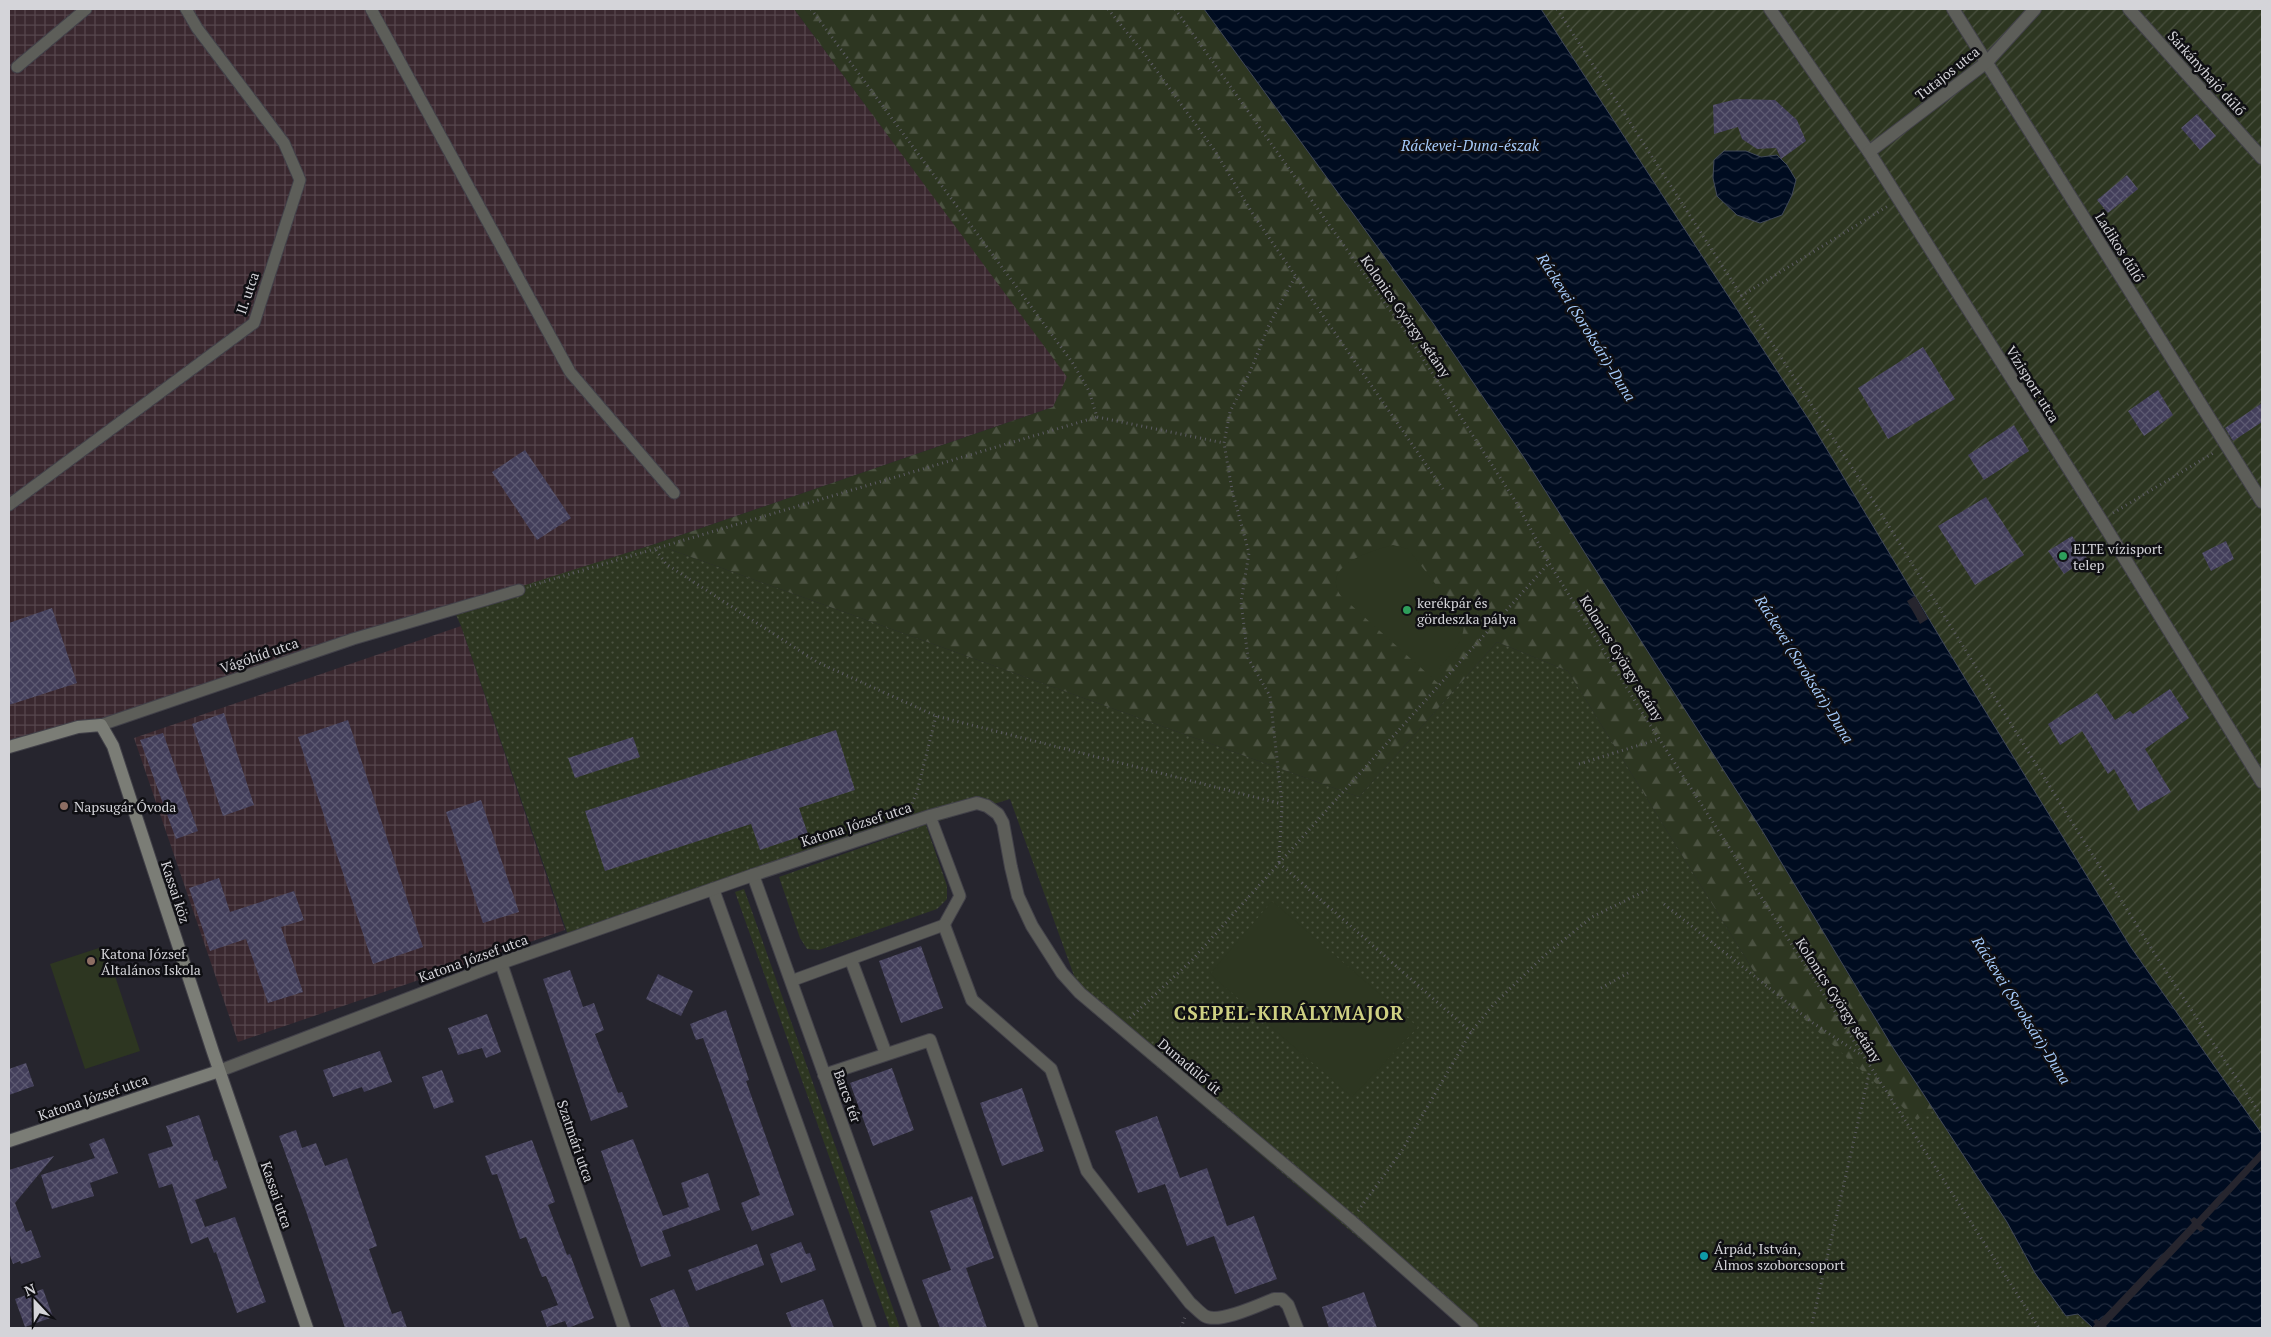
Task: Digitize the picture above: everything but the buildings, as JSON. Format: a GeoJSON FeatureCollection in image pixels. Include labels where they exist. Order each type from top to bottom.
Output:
{"type":"FeatureCollection","features":[{"type":"Feature","properties":{"kind":"street","name":"Vízisport utca"},"geometry":{"type":"LineString","coordinates":[[1770,9],[1869,152],[2102,520],[2262,782]]}},
{"type":"Feature","properties":{"kind":"street","name":"Ladikos dűlő"},"geometry":{"type":"LineString","coordinates":[[1952,9],[2228,444],[2262,502]]}},
{"type":"Feature","properties":{"kind":"street","name":"Tutajos utca"},"geometry":{"type":"LineString","coordinates":[[1869,152],[1987,62],[2035,9]]}},
{"type":"Feature","properties":{"kind":"street","name":"Sárkányhajó dűlő"},"geometry":{"type":"LineString","coordinates":[[2129,9],[2262,158]]}},
{"type":"Feature","properties":{"kind":"street","name":"Vágóhíd utca"},"geometry":{"type":"LineString","coordinates":[[9,748],[78,727],[101,725]]}},
{"type":"Feature","properties":{"kind":"street","name":"Kassai köz"},"geometry":{"type":"LineString","coordinates":[[101,725],[112,746],[219,1071]]}},
{"type":"Feature","properties":{"kind":"street","name":"Dunadűlő út"},"geometry":{"type":"LineString","coordinates":[[951,809],[977,803],[987,806],[998,814],[1003,823],[1010,867],[1018,896],[1032,926],[1062,973],[1080,993],[1350,1221],[1472,1328]]}},
{"type":"Feature","properties":{"kind":"street","name":"Katona József utca"},"geometry":{"type":"LineString","coordinates":[[9,1141],[219,1071],[501,963],[753,875],[951,809]]}},
{"type":"Feature","properties":{"kind":"street","name":"Barcs tér"},"geometry":{"type":"LineString","coordinates":[[753,875],[915,1328]]}},
{"type":"Feature","properties":{"kind":"street"},"geometry":{"type":"LineString","coordinates":[[713,889],[870,1328]]}},
{"type":"Feature","properties":{"kind":"street"},"geometry":{"type":"LineString","coordinates":[[944,925],[972,1000],[1050,1069],[1087,1171],[1190,1302],[1205,1316],[1214,1319],[1274,1299],[1282,1299],[1288,1305],[1296,1328]]}},
{"type":"Feature","properties":{"kind":"street"},"geometry":{"type":"LineString","coordinates":[[851,960],[886,1054]]}},
{"type":"Feature","properties":{"kind":"street","name":"Szatmári utca"},"geometry":{"type":"LineString","coordinates":[[501,963],[624,1328]]}},
{"type":"Feature","properties":{"kind":"street"},"geometry":{"type":"LineString","coordinates":[[824,1075],[930,1040],[1032,1328]]}},
{"type":"Feature","properties":{"kind":"street","name":"Kassai utca"},"geometry":{"type":"LineString","coordinates":[[219,1071],[307,1328]]}},
{"type":"Feature","properties":{"kind":"lane"},"geometry":{"type":"LineString","coordinates":[[17,66],[86,9]]}},
{"type":"Feature","properties":{"kind":"lane","name":"II. utca"},"geometry":{"type":"LineString","coordinates":[[9,505],[254,323],[300,180],[284,142],[197,28],[186,9]]}},
{"type":"Feature","properties":{"kind":"lane"},"geometry":{"type":"LineString","coordinates":[[371,9],[570,372],[674,493]]}},
{"type":"Feature","properties":{"kind":"lane","name":"Vágóhíd utca"},"geometry":{"type":"LineString","coordinates":[[101,725],[353,640],[519,590]]}},
{"type":"Feature","properties":{"kind":"lane"},"geometry":{"type":"LineString","coordinates":[[791,981],[944,925],[960,896],[930,816]]}},
{"type":"Feature","properties":{"kind":"path"},"geometry":{"type":"LineString","coordinates":[[811,9],[1072,362],[1089,391],[1097,417]]}},
{"type":"Feature","properties":{"kind":"path"},"geometry":{"type":"LineString","coordinates":[[1108,9],[1146,56],[1215,151],[1254,216],[1295,277],[1444,489]]}},
{"type":"Feature","properties":{"kind":"path","name":"Kolonics György sétány"},"geometry":{"type":"LineString","coordinates":[[1175,9],[1406,331],[1516,502],[1549,564],[1659,739],[1870,1069],[2039,1328]]}},
{"type":"Feature","properties":{"kind":"path"},"geometry":{"type":"LineString","coordinates":[[1557,9],[1867,491],[2068,816],[2261,1116]]}},
{"type":"Feature","properties":{"kind":"path"},"geometry":{"type":"LineString","coordinates":[[1741,296],[1898,199]]}},
{"type":"Feature","properties":{"kind":"path"},"geometry":{"type":"LineString","coordinates":[[1279,863],[1282,804],[1270,696],[1248,658],[1240,602],[1249,552],[1232,490],[1224,443],[1230,412],[1250,372],[1269,325],[1295,277]]}},
{"type":"Feature","properties":{"kind":"path"},"geometry":{"type":"LineString","coordinates":[[519,590],[1097,417],[1224,443]]}},
{"type":"Feature","properties":{"kind":"path"},"geometry":{"type":"LineString","coordinates":[[2102,520],[2228,444]]}},
{"type":"Feature","properties":{"kind":"path"},"geometry":{"type":"LineString","coordinates":[[656,550],[666,564],[817,662],[936,716],[1282,804]]}},
{"type":"Feature","properties":{"kind":"path"},"geometry":{"type":"LineString","coordinates":[[1121,1028],[1192,960],[1549,564]]}},
{"type":"Feature","properties":{"kind":"path"},"geometry":{"type":"LineString","coordinates":[[903,825],[917,792],[936,716]]}},
{"type":"Feature","properties":{"kind":"path"},"geometry":{"type":"LineString","coordinates":[[1579,764],[1659,739]]}},
{"type":"Feature","properties":{"kind":"path"},"geometry":{"type":"LineString","coordinates":[[1279,863],[1471,1032]]}},
{"type":"Feature","properties":{"kind":"path"},"geometry":{"type":"LineString","coordinates":[[1350,1221],[1401,1152],[1471,1032],[1494,1005],[1558,945],[1592,918],[1646,890]]}},
{"type":"Feature","properties":{"kind":"path"},"geometry":{"type":"LineString","coordinates":[[1664,904],[1813,1022],[1861,1054]]}},
{"type":"Feature","properties":{"kind":"path"},"geometry":{"type":"LineString","coordinates":[[1601,988],[1628,973]]}},
{"type":"Feature","properties":{"kind":"path"},"geometry":{"type":"LineString","coordinates":[[1811,1328],[1870,1069]]}},
{"type":"Feature","properties":{"kind":"shaded area"},"geometry":{"type":"Polygon","coordinates":[[[9,9],[794,9],[1068,377],[1053,407],[655,544],[9,751],[9,9]]]}},
{"type":"Feature","properties":{"kind":"shaded area"},"geometry":{"type":"Polygon","coordinates":[[[461,626],[565,930],[238,1042],[134,738],[461,626]]]}},
{"type":"Feature","properties":{"kind":"green space"},"geometry":{"type":"Polygon","coordinates":[[[794,9],[1204,9],[1433,323],[1525,459],[1763,832],[1892,1046],[1933,1108],[1917,1120],[1758,978],[1568,671],[1497,642],[1359,797],[655,544],[1053,407],[1067,377],[794,9]]]}},
{"type":"Feature","properties":{"kind":"green space"},"geometry":{"type":"Polygon","coordinates":[[[1541,9],[2262,9],[2262,1134],[2130,946],[1947,649],[1811,423],[1541,9]]]}},
{"type":"Feature","properties":{"kind":"green space"},"geometry":{"type":"Polygon","coordinates":[[[655,544],[1359,797],[1497,642],[1568,671],[1758,978],[1917,1119],[1933,1108],[2007,1222],[2035,1273],[2066,1316],[2077,1314],[2093,1328],[1465,1328],[1085,1006],[1010,799],[926,825],[947,886],[947,899],[937,909],[819,950],[807,949],[800,938],[779,877],[925,825],[568,935],[461,626],[453,608],[655,544]]]}},
{"type":"Feature","properties":{"kind":"green space","name":"kerékpár és gördeszka pálya"},"geometry":{"type":"Polygon","coordinates":[[[1393,545],[1408,549],[1463,619],[1464,626],[1461,639],[1439,668],[1445,679],[1440,685],[1341,596],[1336,585],[1337,575],[1351,561],[1362,555],[1393,545]]]}},
{"type":"Feature","properties":{"kind":"green space"},"geometry":{"type":"Polygon","coordinates":[[[744,889],[900,1328],[890,1328],[735,892],[744,889]]]}},
{"type":"Feature","properties":{"kind":"green space"},"geometry":{"type":"Polygon","coordinates":[[[1272,901],[1418,1027],[1352,1097],[1210,974],[1272,901]]]}},
{"type":"Feature","properties":{"kind":"green space"},"geometry":{"type":"Polygon","coordinates":[[[105,946],[140,1051],[85,1069],[50,964],[105,946]]]}},
{"type":"Feature","properties":{"kind":"water","name":"Ráckevei-Duna-észak"},"geometry":{"type":"Polygon","coordinates":[[[1204,9],[1541,9],[1811,423],[1947,649],[2130,946],[2262,1134],[2262,1328],[2093,1328],[2078,1314],[2066,1316],[2035,1273],[2007,1222],[1892,1046],[1763,832],[1525,459],[1433,323],[1204,9]]]}},
{"type":"Feature","properties":{"kind":"water"},"geometry":{"type":"Polygon","coordinates":[[[1724,151],[1746,151],[1761,157],[1777,155],[1787,165],[1796,180],[1792,195],[1782,215],[1760,223],[1737,215],[1717,196],[1713,178],[1714,160],[1724,151]]]}},
{"type":"Feature","properties":{"kind":"pier"},"geometry":{"type":"Polygon","coordinates":[[[1915,596],[1928,619],[1920,624],[1907,601],[1915,596]]]}},
{"type":"Feature","properties":{"kind":"pier"},"geometry":{"type":"Polygon","coordinates":[[[2262,1149],[2262,1159],[2201,1225],[2205,1228],[2201,1232],[2197,1229],[2106,1326],[2108,1328],[2092,1328],[2095,1324],[2093,1322],[2096,1319],[2099,1321],[2192,1223],[2190,1220],[2194,1217],[2197,1219],[2262,1149]]]}},
{"type":"Feature","properties":{"kind":"place","name":"ELTE vízisport telep"},"geometry":{"type":"Point","coordinates":[2063,556]}},
{"type":"Feature","properties":{"kind":"place","name":"kerékpár és gördeszka pálya"},"geometry":{"type":"Point","coordinates":[1407,610]}},
{"type":"Feature","properties":{"kind":"place","name":"Napsugár Óvoda"},"geometry":{"type":"Point","coordinates":[64,806]}},
{"type":"Feature","properties":{"kind":"place","name":"Katona József Általános Iskola"},"geometry":{"type":"Point","coordinates":[91,961]}},
{"type":"Feature","properties":{"kind":"place","name":"Árpád, István, Álmos szoborcsoport"},"geometry":{"type":"Point","coordinates":[1704,1256]}},
{"type":"Feature","properties":{"kind":"district","name":"CSEPEL-KIRÁLYMAJOR"},"geometry":{"type":"Point","coordinates":[1289,1012]}},
{"type":"Feature","properties":{"kind":"water label","name":"Ráckevei (Soroksári)-Duna"},"geometry":{"type":"Point","coordinates":[1587,327]}},
{"type":"Feature","properties":{"kind":"water label","name":"Ráckevei (Soroksári)-Duna"},"geometry":{"type":"Point","coordinates":[1805,669]}},
{"type":"Feature","properties":{"kind":"water label","name":"Ráckevei (Soroksári)-Duna"},"geometry":{"type":"Point","coordinates":[2022,1010]}}]}
